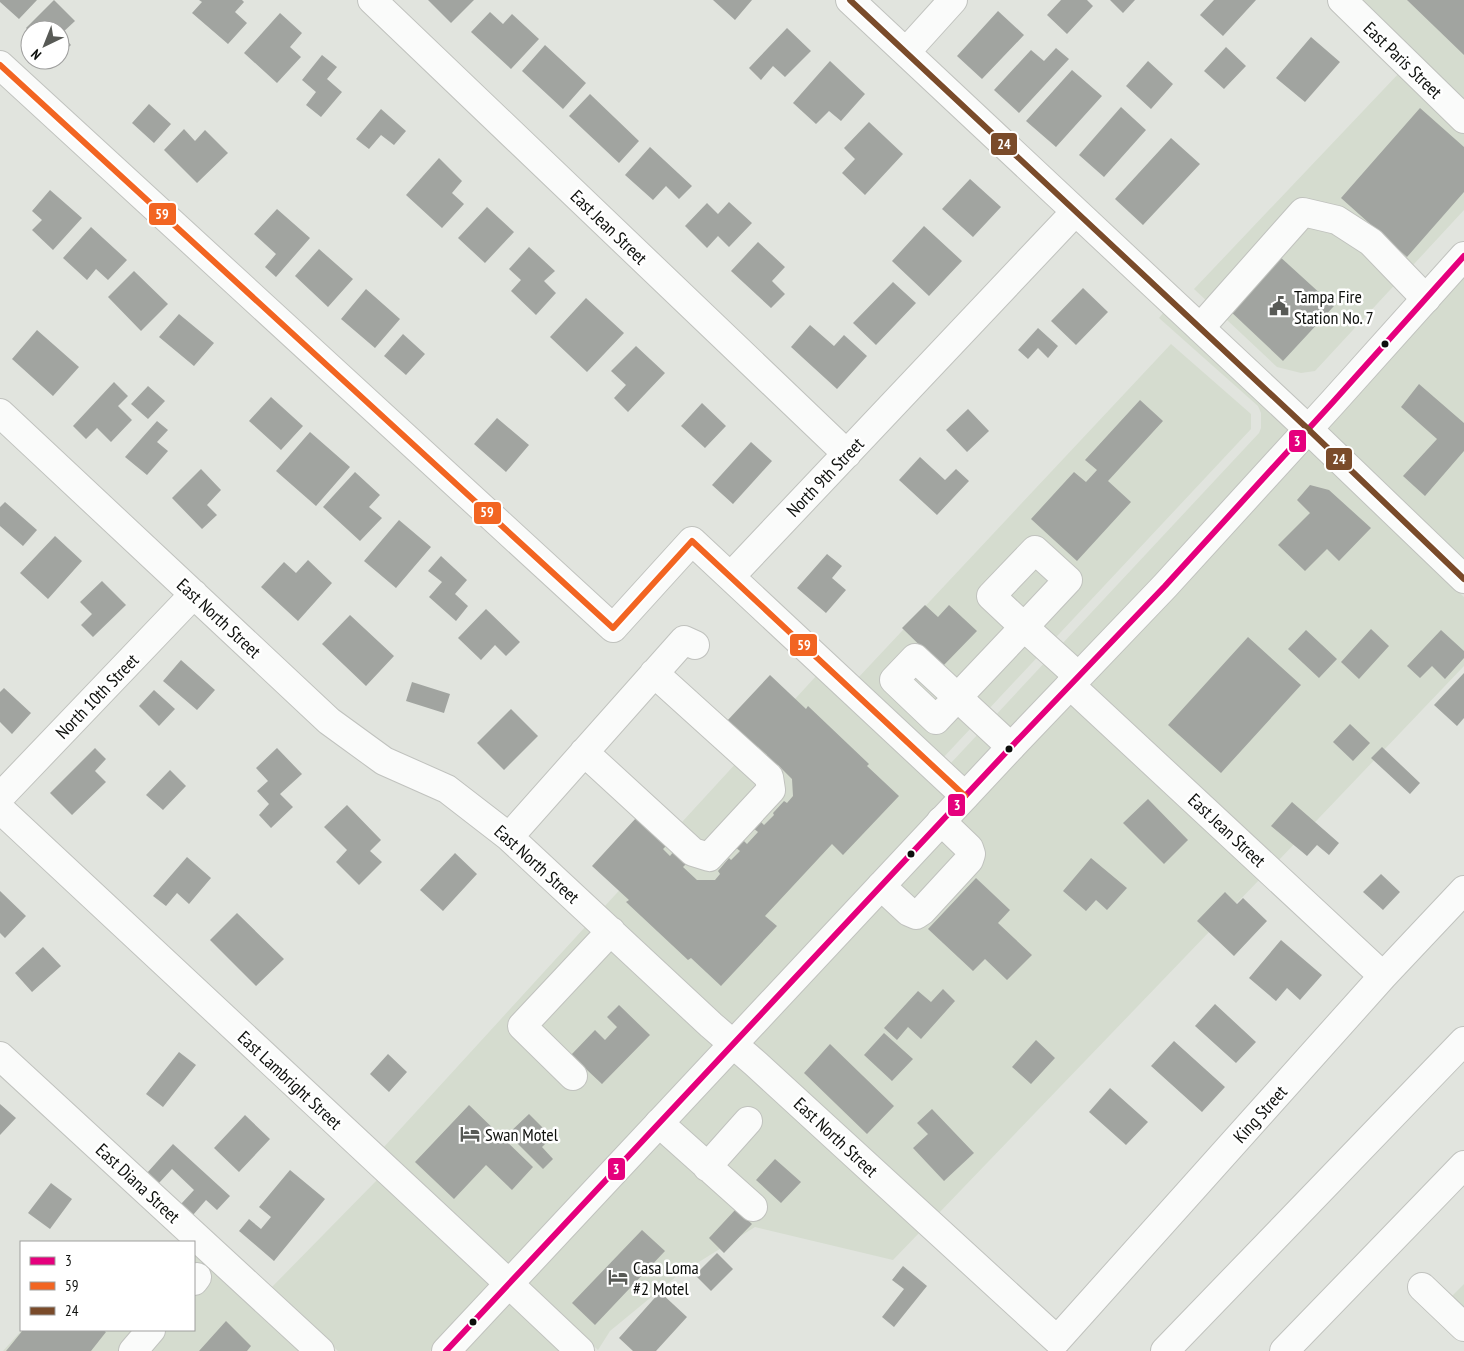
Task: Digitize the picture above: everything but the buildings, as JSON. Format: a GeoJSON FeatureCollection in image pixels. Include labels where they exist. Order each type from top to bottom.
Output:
{"type":"FeatureCollection","features":[{"type":"Feature","properties":{"kind":"main road","name":"East Jean Street"},"geometry":{"type":"LineString","coordinates":[[372,0],[847,454]]}},
{"type":"Feature","properties":{"kind":"main road"},"geometry":{"type":"LineString","coordinates":[[850,0],[1308,429],[1464,579]]}},
{"type":"Feature","properties":{"kind":"main road"},"geometry":{"type":"LineString","coordinates":[[906,52],[953,0]]}},
{"type":"Feature","properties":{"kind":"main road","name":"East Paris Street"},"geometry":{"type":"LineString","coordinates":[[1342,0],[1464,119]]}},
{"type":"Feature","properties":{"kind":"main road"},"geometry":{"type":"LineString","coordinates":[[0,65],[613,628],[692,541],[965,796]]}},
{"type":"Feature","properties":{"kind":"main road","name":"North 9th Street"},"geometry":{"type":"LineString","coordinates":[[731,576],[1075,212]]}},
{"type":"Feature","properties":{"kind":"main road"},"geometry":{"type":"LineString","coordinates":[[1200,328],[1303,212],[1337,220],[1371,242],[1426,298]]}},
{"type":"Feature","properties":{"kind":"main road"},"geometry":{"type":"LineString","coordinates":[[446,1351],[941,821],[1165,586],[1464,256]]}},
{"type":"Feature","properties":{"kind":"main road","name":"East North Street"},"geometry":{"type":"LineString","coordinates":[[0,413],[329,721],[384,761],[447,789],[509,837],[1057,1340]]}},
{"type":"Feature","properties":{"kind":"main road","name":"North 10th Street"},"geometry":{"type":"LineString","coordinates":[[0,797],[194,594]]}},
{"type":"Feature","properties":{"kind":"main road","name":"East Jean Street"},"geometry":{"type":"LineString","coordinates":[[958,697],[1024,627],[1074,680],[1383,976]]}},
{"type":"Feature","properties":{"kind":"main road"},"geometry":{"type":"LineString","coordinates":[[509,837],[684,640],[695,645]]}},
{"type":"Feature","properties":{"kind":"main road"},"geometry":{"type":"LineString","coordinates":[[936,720],[894,680],[915,658],[1011,747]]}},
{"type":"Feature","properties":{"kind":"main road"},"geometry":{"type":"LineString","coordinates":[[584,752],[693,852],[709,857],[771,790],[769,778],[654,673]]}},
{"type":"Feature","properties":{"kind":"main road"},"geometry":{"type":"LineString","coordinates":[[912,746],[958,697]]}},
{"type":"Feature","properties":{"kind":"main road","name":"East Lambright Street"},"geometry":{"type":"LineString","coordinates":[[0,809],[580,1351]]}},
{"type":"Feature","properties":{"kind":"main road"},"geometry":{"type":"LineString","coordinates":[[881,886],[909,912],[916,915],[970,860],[969,848],[941,821]]}},
{"type":"Feature","properties":{"kind":"main road","name":"King Street"},"geometry":{"type":"LineString","coordinates":[[1057,1340],[1383,976],[1464,890]]}},
{"type":"Feature","properties":{"kind":"main road"},"geometry":{"type":"LineString","coordinates":[[573,1076],[522,1026],[611,931]]}},
{"type":"Feature","properties":{"kind":"main road"},"geometry":{"type":"LineString","coordinates":[[1165,1351],[1464,1041]]}},
{"type":"Feature","properties":{"kind":"main road","name":"East Diana Street"},"geometry":{"type":"LineString","coordinates":[[0,1056],[320,1351]]}},
{"type":"Feature","properties":{"kind":"main road"},"geometry":{"type":"LineString","coordinates":[[707,1167],[748,1121]]}},
{"type":"Feature","properties":{"kind":"main road"},"geometry":{"type":"LineString","coordinates":[[659,1123],[753,1207]]}},
{"type":"Feature","properties":{"kind":"main road"},"geometry":{"type":"LineString","coordinates":[[1284,1351],[1464,1165]]}},
{"type":"Feature","properties":{"kind":"main road"},"geometry":{"type":"LineString","coordinates":[[1422,1287],[1464,1327]]}},
{"type":"Feature","properties":{"kind":"main road"},"geometry":{"type":"LineString","coordinates":[[133,1351],[151,1331]]}},
{"type":"Feature","properties":{"kind":"shaded area"},"geometry":{"type":"Polygon","coordinates":[[[1360,0],[1464,0],[1464,101],[1360,0]]]}},
{"type":"Feature","properties":{"kind":"shaded area"},"geometry":{"type":"Polygon","coordinates":[[[1401,71],[1464,133],[1464,210],[1315,371],[1301,373],[1277,367],[1194,289],[1401,71]]]}},
{"type":"Feature","properties":{"kind":"shaded area"},"geometry":{"type":"Polygon","coordinates":[[[1464,272],[1464,561],[1325,428],[1464,272]]]}},
{"type":"Feature","properties":{"kind":"shaded area"},"geometry":{"type":"Polygon","coordinates":[[[1164,312],[1291,431],[966,779],[950,764],[1259,433],[1261,413],[1258,406],[1159,318],[1164,312]]]}},
{"type":"Feature","properties":{"kind":"shaded area"},"geometry":{"type":"Polygon","coordinates":[[[1171,344],[1251,414],[1251,429],[942,759],[857,679],[1171,344]]]}},
{"type":"Feature","properties":{"kind":"shaded area"},"geometry":{"type":"Polygon","coordinates":[[[1308,447],[1464,597],[1464,666],[1278,861],[1087,683],[1308,447]]]}},
{"type":"Feature","properties":{"kind":"shaded area"},"geometry":{"type":"Polygon","coordinates":[[[817,675],[948,798],[733,1027],[604,907],[817,675]]]}},
{"type":"Feature","properties":{"kind":"shaded area"},"geometry":{"type":"Polygon","coordinates":[[[1069,702],[1260,879],[938,1214],[750,1042],[1069,702]]]}},
{"type":"Feature","properties":{"kind":"shaded area"},"geometry":{"type":"Polygon","coordinates":[[[586,926],[715,1046],[509,1266],[383,1148],[586,926]]]}},
{"type":"Feature","properties":{"kind":"shaded area"},"geometry":{"type":"Polygon","coordinates":[[[733,1061],[920,1232],[893,1260],[755,1227],[678,1275],[610,1331],[598,1350],[526,1282],[733,1061]]]}},
{"type":"Feature","properties":{"kind":"shaded area"},"geometry":{"type":"Polygon","coordinates":[[[378,1179],[492,1285],[430,1351],[338,1351],[271,1288],[378,1179]]]}},
{"type":"Feature","properties":{"kind":"shaded area"},"geometry":{"type":"Polygon","coordinates":[[[195,1253],[301,1351],[3,1351],[21,1331],[195,1331],[195,1253]]]}},
{"type":"Feature","properties":{"kind":"shaded area"},"geometry":{"type":"Polygon","coordinates":[[[1464,1284],[1464,1317],[1447,1301],[1464,1284]]]}},
{"type":"Feature","properties":{"kind":"shaded area"},"geometry":{"type":"Polygon","coordinates":[[[508,1301],[560,1351],[462,1351],[508,1301]]]}},
{"type":"Feature","properties":{"kind":"transit line","name":"24"},"geometry":{"type":"LineString","coordinates":[[850,0],[1308,429],[1464,579]]}},
{"type":"Feature","properties":{"kind":"transit line","name":"59"},"geometry":{"type":"LineString","coordinates":[[0,65],[613,628],[692,541],[965,796]]}},
{"type":"Feature","properties":{"kind":"transit line","name":"3"},"geometry":{"type":"LineString","coordinates":[[446,1351],[1011,747],[1165,586],[1464,256]]}},
{"type":"Feature","properties":{"kind":"place","name":"Tampa Fire Station No. 7"},"geometry":{"type":"Point","coordinates":[1279,306]}},
{"type":"Feature","properties":{"kind":"place","name":"Swan Motel"},"geometry":{"type":"Point","coordinates":[470,1134]}},
{"type":"Feature","properties":{"kind":"place","name":"Casa Loma #2 Motel"},"geometry":{"type":"Point","coordinates":[618,1277]}}]}
